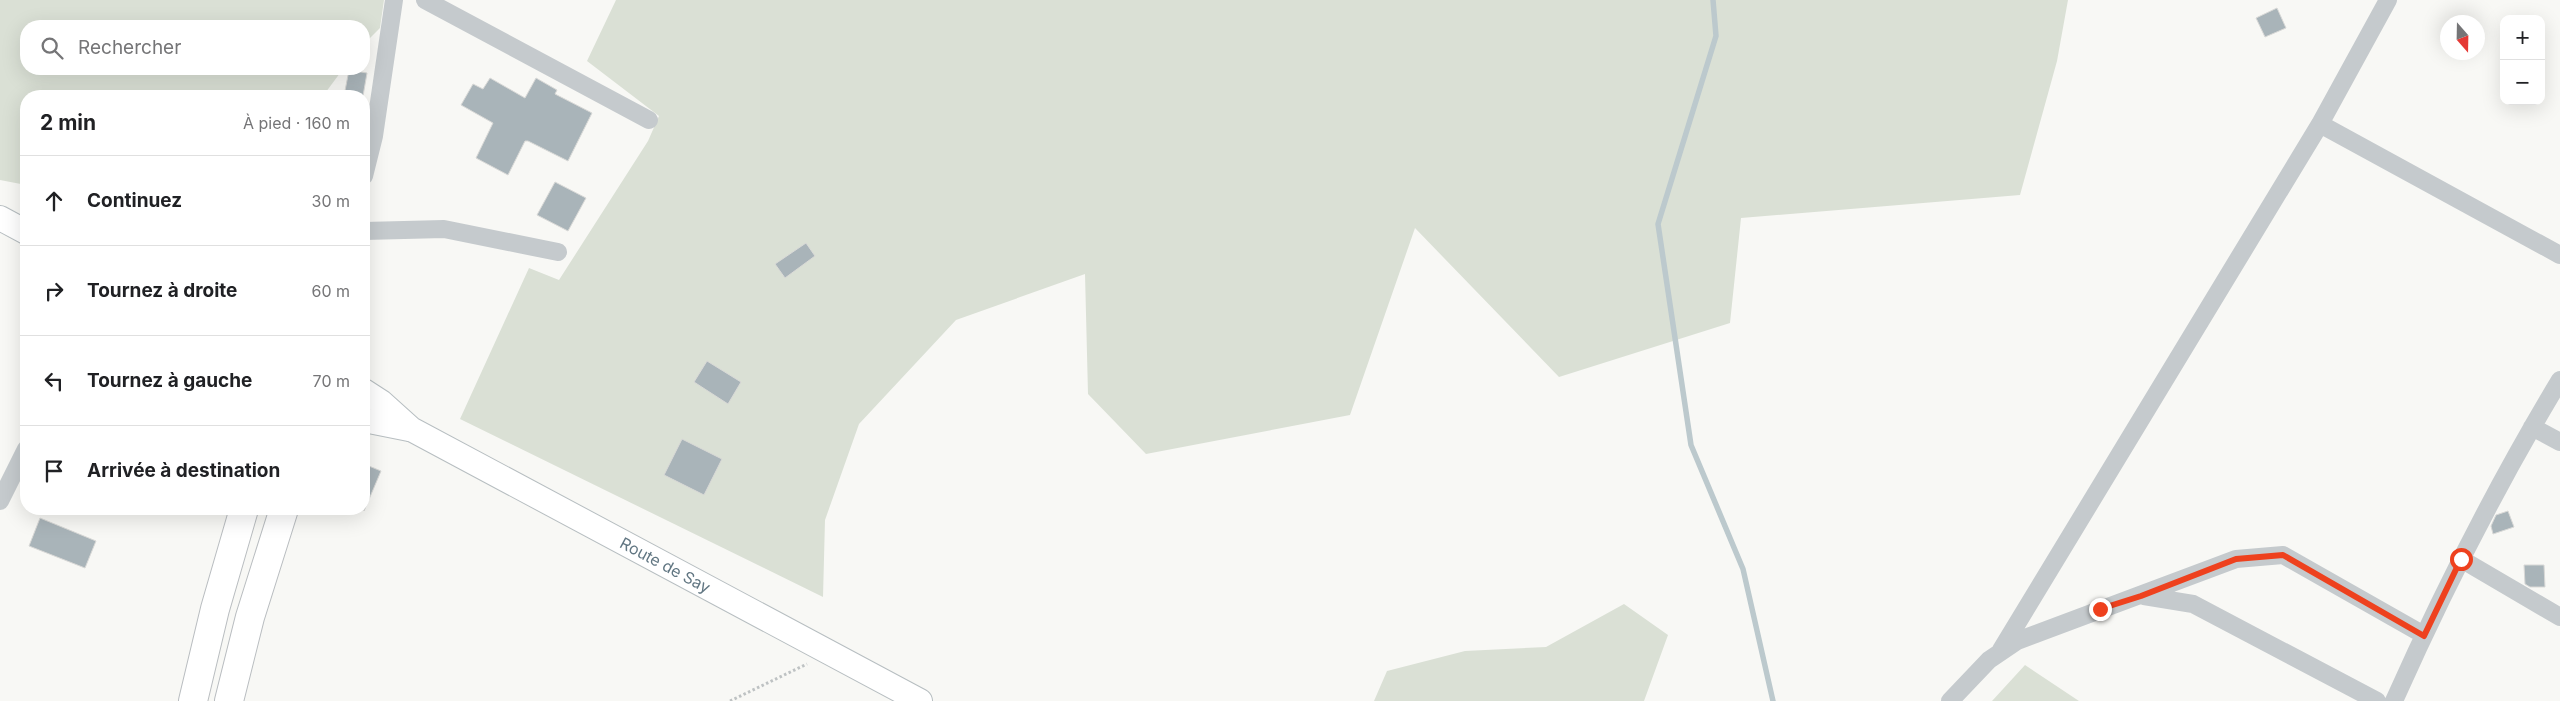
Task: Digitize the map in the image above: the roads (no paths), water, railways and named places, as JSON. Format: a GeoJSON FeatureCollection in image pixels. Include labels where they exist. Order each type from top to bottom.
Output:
{"type":"FeatureCollection","features":[{"type":"Feature","properties":{"kind":"highway"},"geometry":{"type":"LineString","coordinates":[[194,701],[215,609],[242,515]]}},
{"type":"Feature","properties":{"kind":"highway"},"geometry":{"type":"LineString","coordinates":[[229,701],[250,617],[282,515]]}},
{"type":"Feature","properties":{"kind":"main road"},"geometry":{"type":"LineString","coordinates":[[0,218],[20,229]]}},
{"type":"Feature","properties":{"kind":"main road","name":"Route de Say"},"geometry":{"type":"LineString","coordinates":[[370,395],[381,402],[411,429],[920,701]]}},
{"type":"Feature","properties":{"kind":"main road","name":"Route de Say"},"geometry":{"type":"LineString","coordinates":[[370,421],[411,429]]}},
{"type":"Feature","properties":{"kind":"street"},"geometry":{"type":"LineString","coordinates":[[370,152],[394,0]]}},
{"type":"Feature","properties":{"kind":"street"},"geometry":{"type":"LineString","coordinates":[[425,0],[648,120]]}},
{"type":"Feature","properties":{"kind":"street"},"geometry":{"type":"LineString","coordinates":[[2001,650],[2320,124],[2388,0]]}},
{"type":"Feature","properties":{"kind":"street"},"geometry":{"type":"LineString","coordinates":[[2320,124],[2560,255]]}},
{"type":"Feature","properties":{"kind":"street"},"geometry":{"type":"LineString","coordinates":[[370,230],[444,229],[558,252]]}},
{"type":"Feature","properties":{"kind":"street"},"geometry":{"type":"LineString","coordinates":[[2394,701],[2461,559],[2532,427],[2560,380]]}},
{"type":"Feature","properties":{"kind":"street"},"geometry":{"type":"LineString","coordinates":[[2532,427],[2560,442]]}},
{"type":"Feature","properties":{"kind":"street"},"geometry":{"type":"LineString","coordinates":[[0,501],[20,461]]}},
{"type":"Feature","properties":{"kind":"street"},"geometry":{"type":"LineString","coordinates":[[1950,701],[1988,660],[2001,650],[2024,638],[2236,559],[2283,555],[2424,636]]}},
{"type":"Feature","properties":{"kind":"street"},"geometry":{"type":"LineString","coordinates":[[2461,559],[2560,617]]}},
{"type":"Feature","properties":{"kind":"street"},"geometry":{"type":"LineString","coordinates":[[2141,596],[2194,604],[2376,701]]}},
{"type":"Feature","properties":{"kind":"waterway"},"geometry":{"type":"LineString","coordinates":[[1713,0],[1716,36],[1658,224],[1691,445],[1743,569],[1773,701]]}}]}
